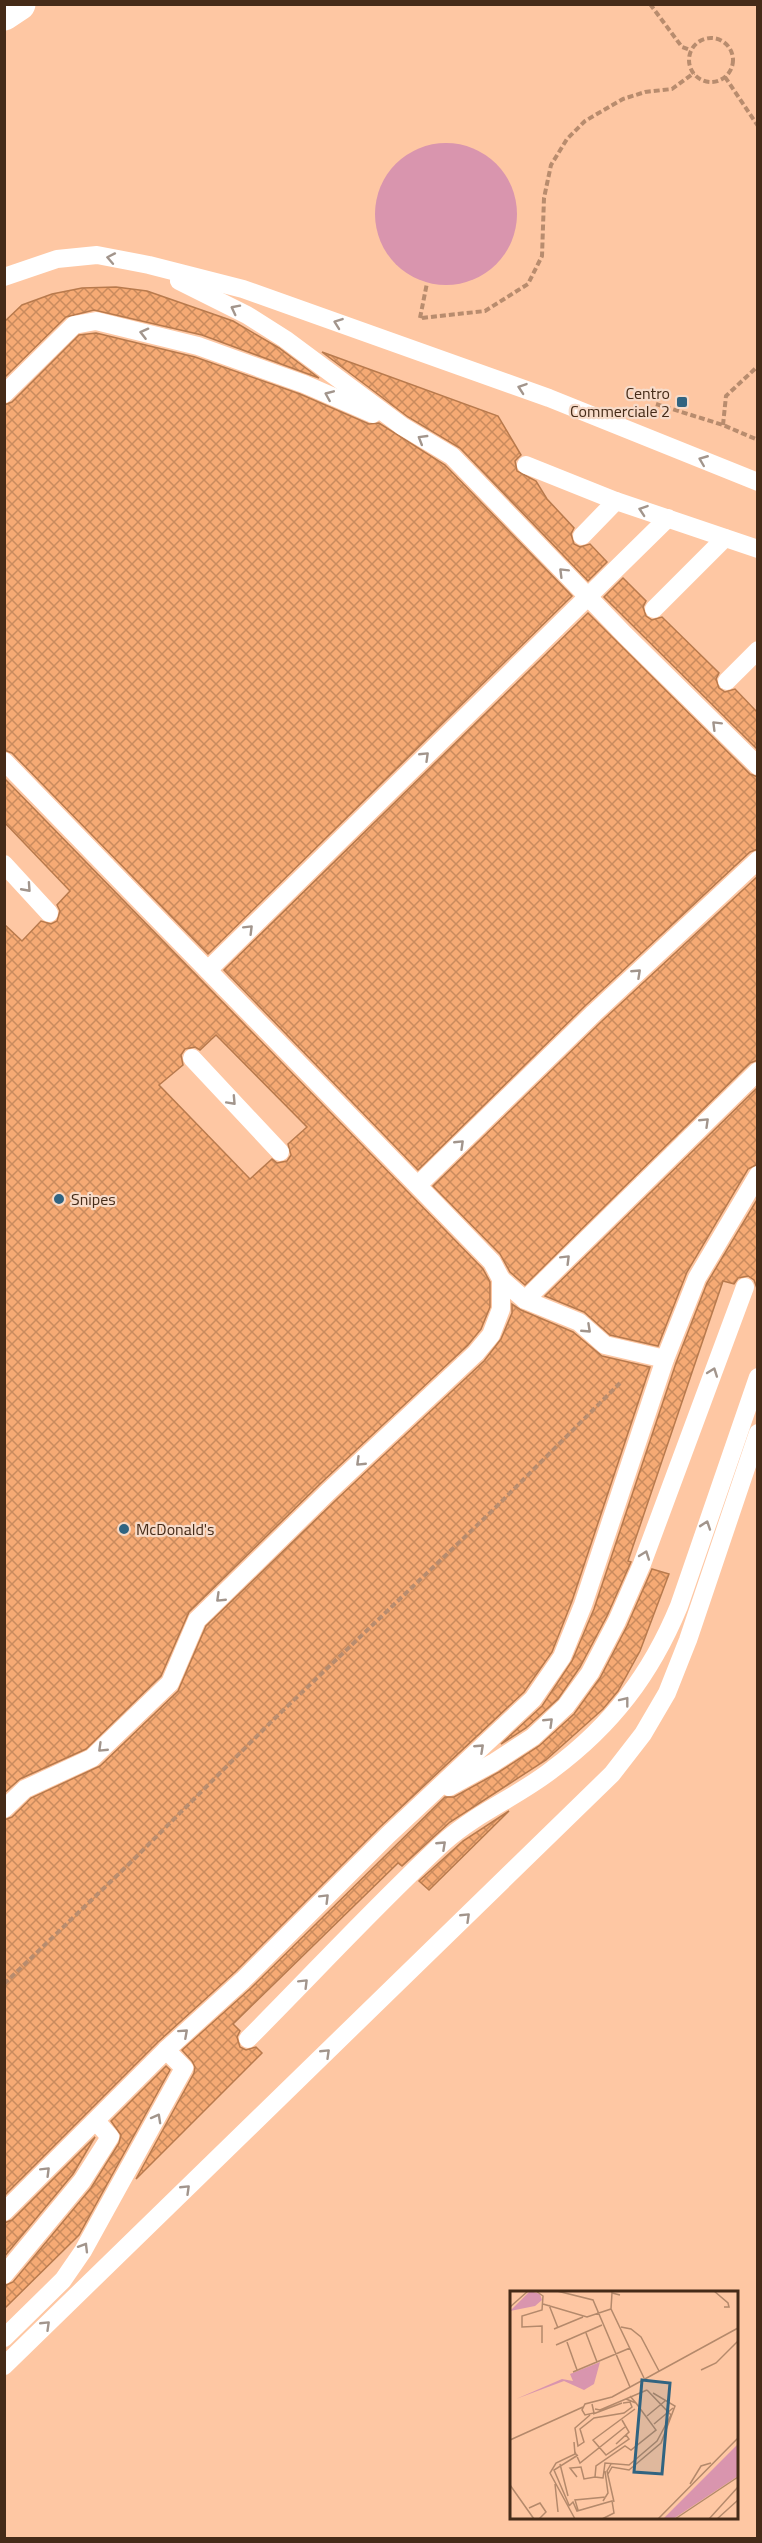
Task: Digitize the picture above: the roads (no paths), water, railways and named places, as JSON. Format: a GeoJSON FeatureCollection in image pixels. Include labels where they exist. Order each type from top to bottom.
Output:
{"type":"FeatureCollection","features":[{"type":"Feature","properties":{"kind":"main road"},"geometry":{"type":"LineString","coordinates":[[4,14],[19,4]]}},
{"type":"Feature","properties":{"kind":"lane"},"geometry":{"type":"LineString","coordinates":[[4,277],[57,259],[97,255],[149,265],[243,289],[549,398],[758,482]]}},
{"type":"Feature","properties":{"kind":"lane"},"geometry":{"type":"LineString","coordinates":[[149,265],[247,315],[285,339],[402,426],[452,456],[618,628],[758,766]]}},
{"type":"Feature","properties":{"kind":"lane"},"geometry":{"type":"LineString","coordinates":[[4,394],[74,325],[96,321],[198,346],[304,384],[402,426]]}},
{"type":"Feature","properties":{"kind":"lane"},"geometry":{"type":"LineString","coordinates":[[526,465],[616,501],[758,549]]}},
{"type":"Feature","properties":{"kind":"lane"},"geometry":{"type":"LineString","coordinates":[[582,536],[616,501]]}},
{"type":"Feature","properties":{"kind":"lane"},"geometry":{"type":"LineString","coordinates":[[208,970],[668,518]]}},
{"type":"Feature","properties":{"kind":"lane"},"geometry":{"type":"LineString","coordinates":[[654,609],[725,538]]}},
{"type":"Feature","properties":{"kind":"lane"},"geometry":{"type":"LineString","coordinates":[[727,681],[758,650]]}},
{"type":"Feature","properties":{"kind":"lane"},"geometry":{"type":"LineString","coordinates":[[6,764],[418,1185],[492,1262],[501,1279],[525,1300],[579,1322],[604,1345],[665,1359]]}},
{"type":"Feature","properties":{"kind":"lane"},"geometry":{"type":"LineString","coordinates":[[418,1185],[594,1013],[758,860]]}},
{"type":"Feature","properties":{"kind":"lane"},"geometry":{"type":"LineString","coordinates":[[4,864],[49,913]]}},
{"type":"Feature","properties":{"kind":"lane"},"geometry":{"type":"LineString","coordinates":[[192,1058],[280,1152]]}},
{"type":"Feature","properties":{"kind":"lane"},"geometry":{"type":"LineString","coordinates":[[525,1300],[758,1071]]}},
{"type":"Feature","properties":{"kind":"lane"},"geometry":{"type":"LineString","coordinates":[[4,2212],[166,2050],[243,1980],[429,1797],[533,1699],[562,1657],[584,1605],[665,1359],[697,1278],[758,1175]]}},
{"type":"Feature","properties":{"kind":"lane"},"geometry":{"type":"LineString","coordinates":[[4,1809],[25,1789],[92,1758],[170,1683],[197,1620],[476,1353],[491,1335],[501,1309],[501,1279]]}},
{"type":"Feature","properties":{"kind":"lane"},"geometry":{"type":"LineString","coordinates":[[429,1797],[494,1763],[533,1737],[566,1706],[590,1673],[617,1621],[642,1564],[745,1287]]}},
{"type":"Feature","properties":{"kind":"lane"},"geometry":{"type":"LineString","coordinates":[[248,2039],[445,1841],[552,1770],[598,1730],[621,1706],[645,1675],[664,1642],[675,1615],[758,1377]]}},
{"type":"Feature","properties":{"kind":"lane"},"geometry":{"type":"LineString","coordinates":[[4,2366],[612,1774],[630,1752],[667,1693],[688,1640],[758,1433]]}},
{"type":"Feature","properties":{"kind":"lane"},"geometry":{"type":"LineString","coordinates":[[4,2338],[63,2280],[108,2206],[184,2068],[166,2050]]}},
{"type":"Feature","properties":{"kind":"lane"},"geometry":{"type":"LineString","coordinates":[[4,2275],[82,2181],[110,2137],[96,2121]]}},
{"type":"Feature","properties":{"kind":"place","name":"Centro Commerciale 2"},"geometry":{"type":"Point","coordinates":[682,402]}},
{"type":"Feature","properties":{"kind":"place","name":"Snipes"},"geometry":{"type":"Point","coordinates":[59,1199]}},
{"type":"Feature","properties":{"kind":"place","name":"McDonald's"},"geometry":{"type":"Point","coordinates":[124,1529]}}]}
